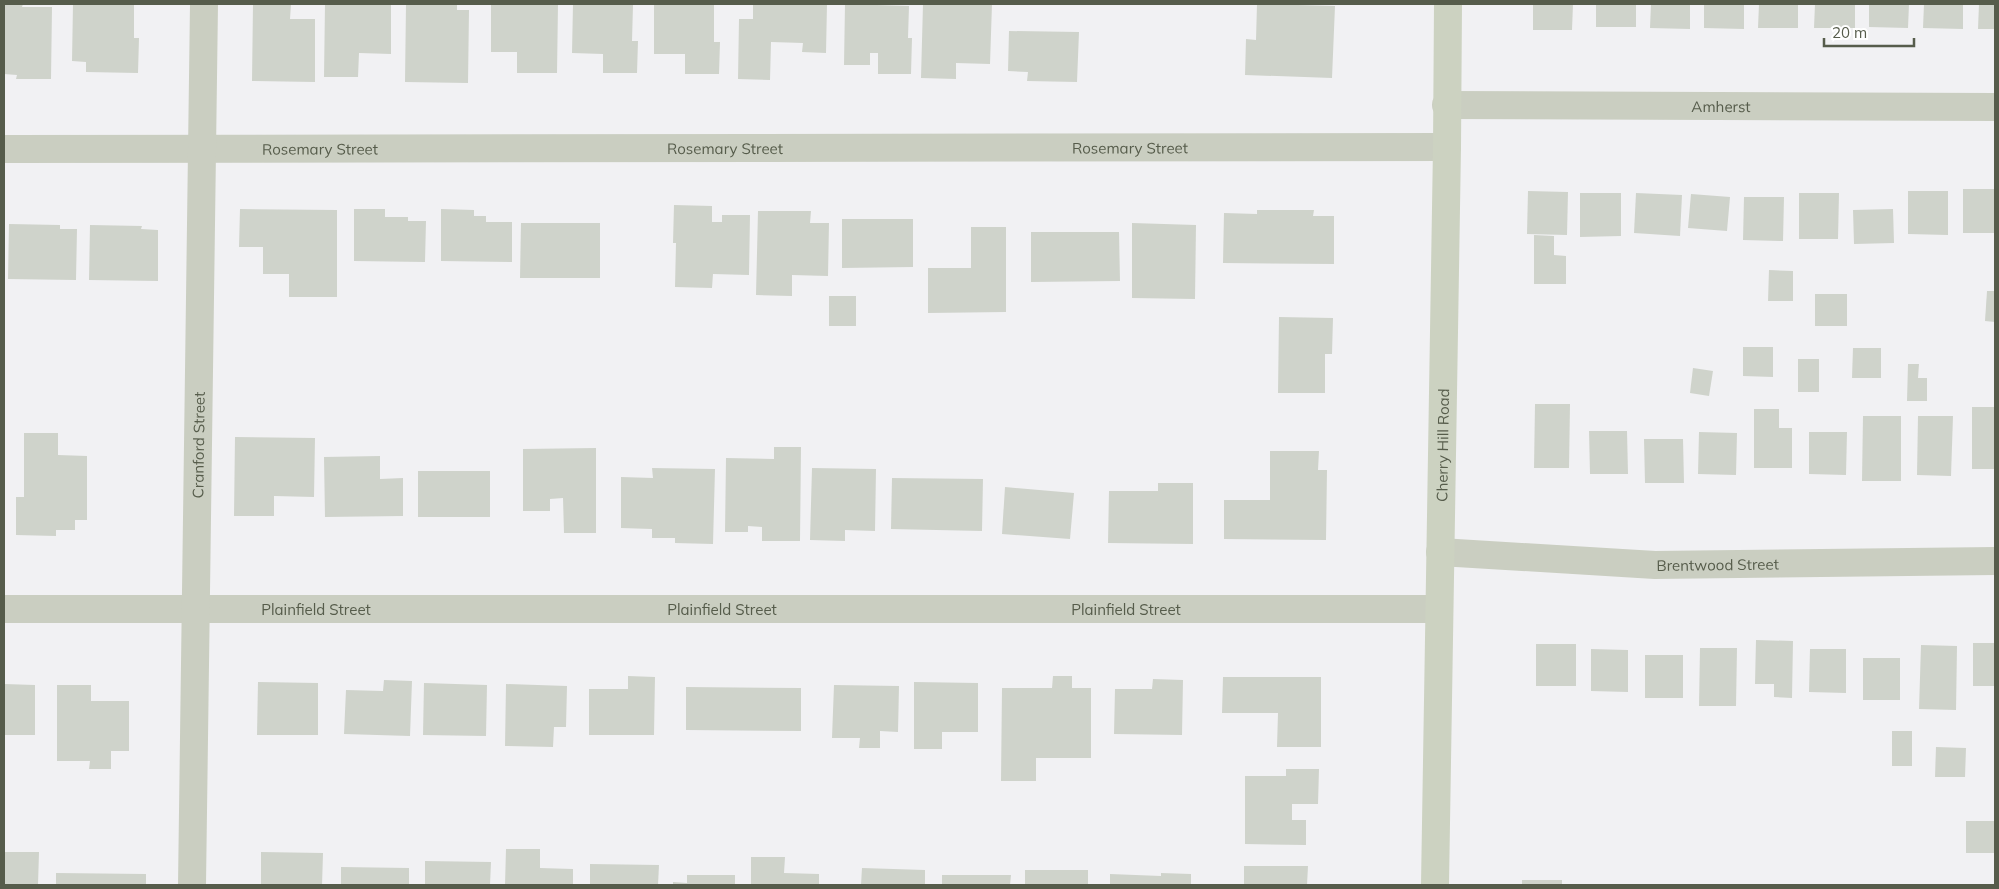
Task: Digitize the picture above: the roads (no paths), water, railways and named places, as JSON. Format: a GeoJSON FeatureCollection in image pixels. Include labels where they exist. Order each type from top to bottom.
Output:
{"type":"FeatureCollection","features":[{"type":"Feature","properties":{"kind":"main road","name":"Cherry Hill Road"},"geometry":{"type":"LineString","coordinates":[[1435,885],[1448,4]]}},
{"type":"Feature","properties":{"kind":"street","name":"Cranford Street"},"geometry":{"type":"LineString","coordinates":[[192,885],[204,4]]}},
{"type":"Feature","properties":{"kind":"street","name":"Amherst"},"geometry":{"type":"LineString","coordinates":[[1446,105],[1995,107]]}},
{"type":"Feature","properties":{"kind":"street","name":"Rosemary Street"},"geometry":{"type":"LineString","coordinates":[[4,149],[1447,147]]}},
{"type":"Feature","properties":{"kind":"street","name":"Brentwood Street"},"geometry":{"type":"LineString","coordinates":[[1440,552],[1655,565],[1995,561]]}},
{"type":"Feature","properties":{"kind":"street","name":"Plainfield Street"},"geometry":{"type":"LineString","coordinates":[[4,608],[1439,609]]}}]}
